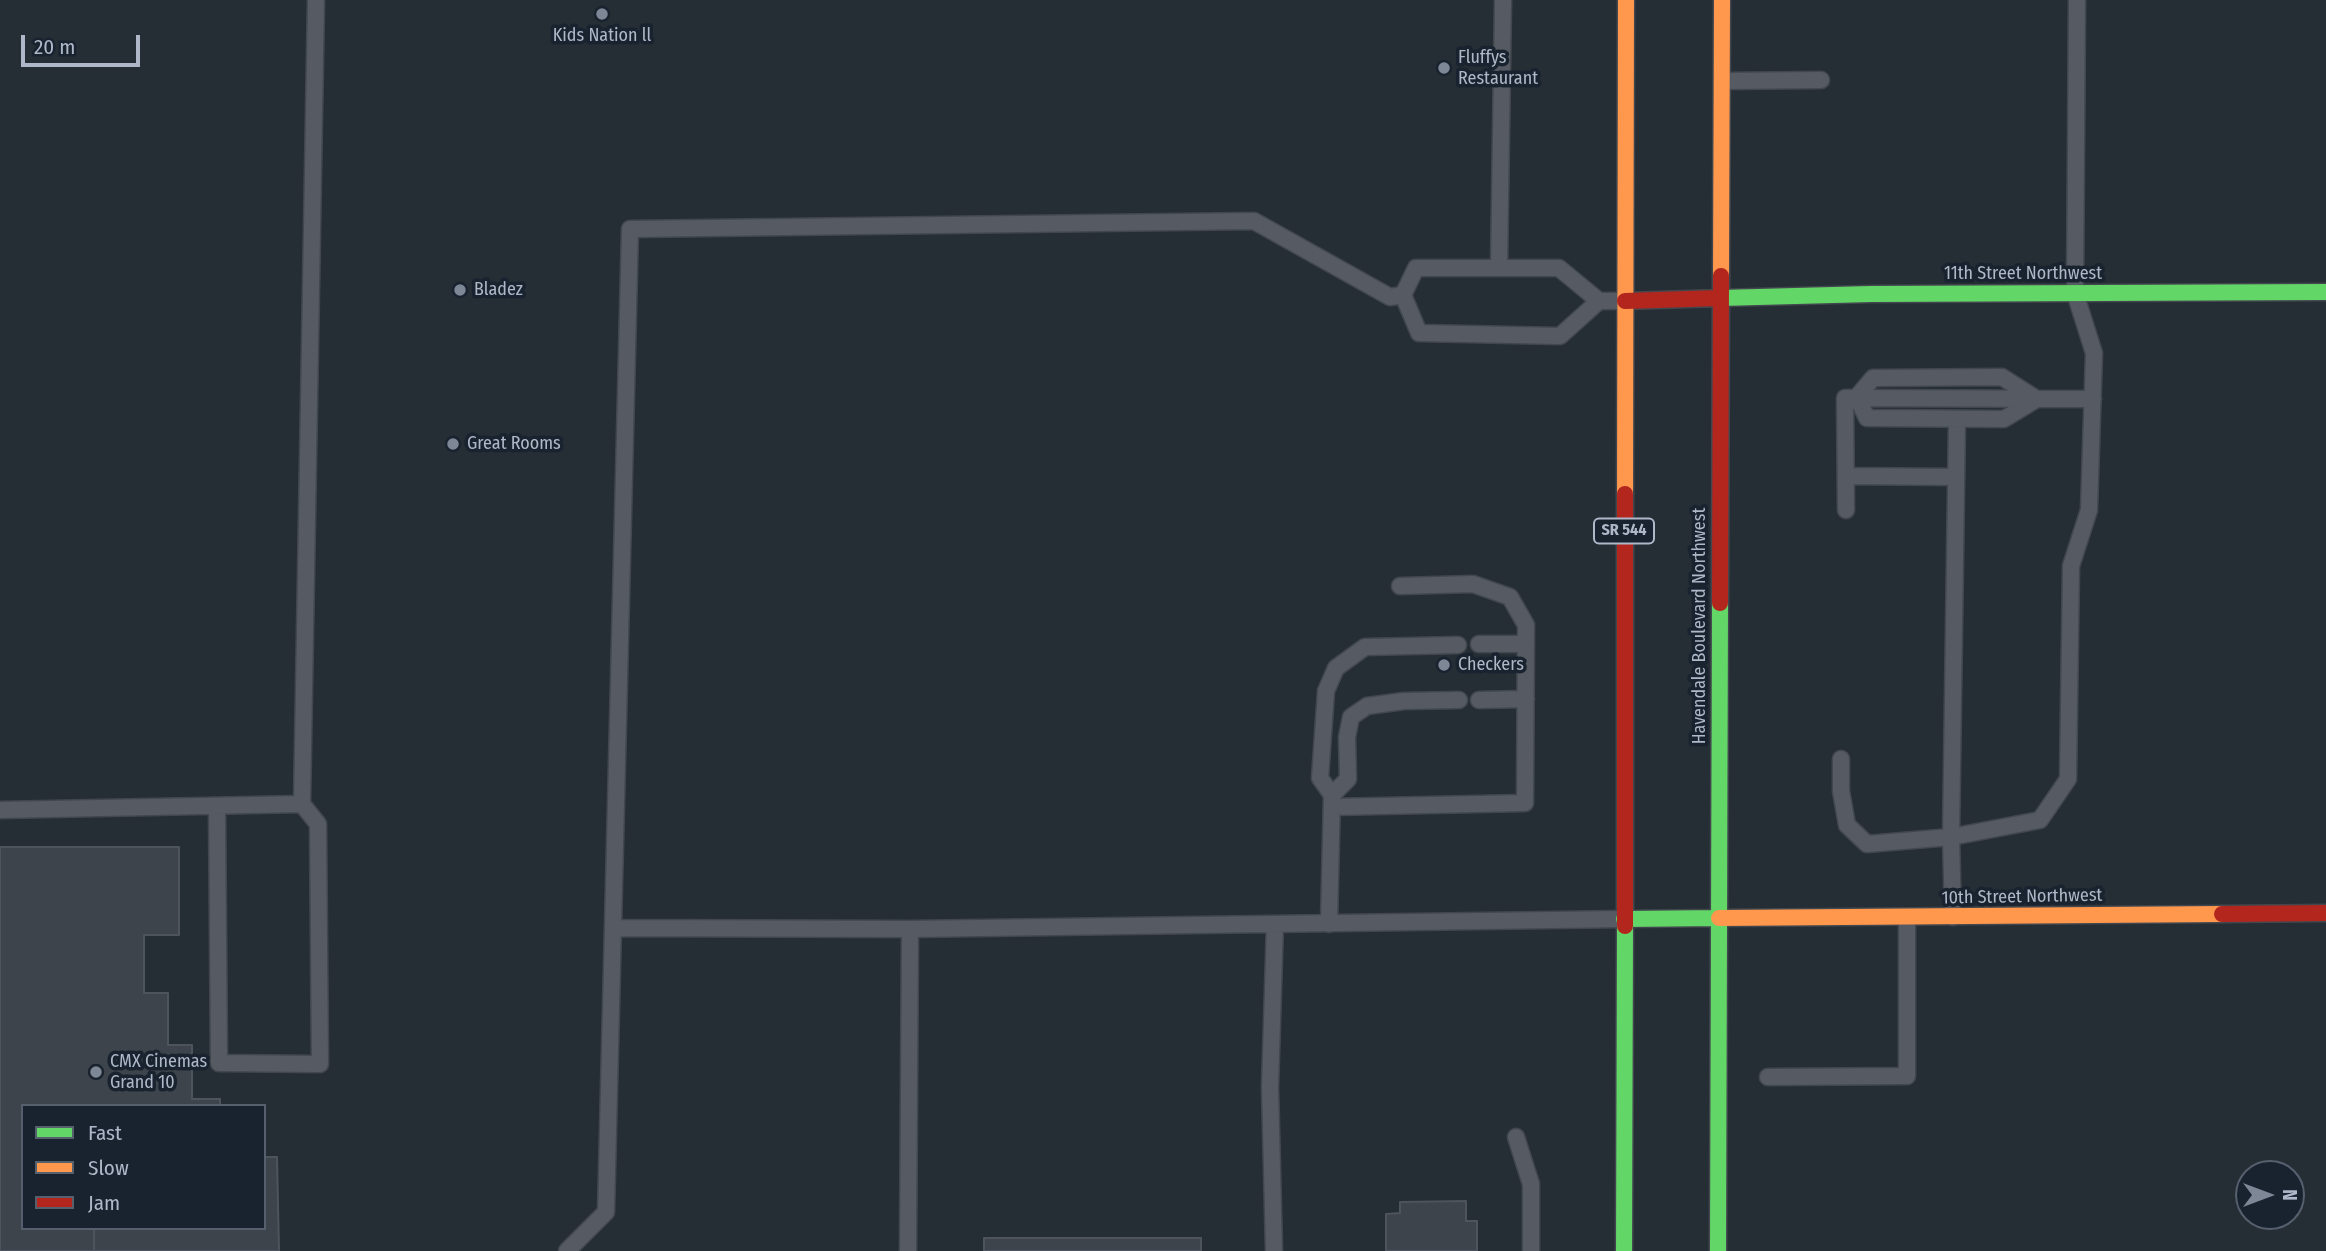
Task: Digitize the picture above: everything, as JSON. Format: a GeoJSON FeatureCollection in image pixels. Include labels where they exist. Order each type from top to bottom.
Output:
{"type":"FeatureCollection","features":[{"type":"Feature","properties":{"kind":"main road","name":"SR 544"},"geometry":{"type":"LineString","coordinates":[[1625,1251],[1626,0]]}},
{"type":"Feature","properties":{"kind":"main road","name":"Havendale Boulevard Northwest"},"geometry":{"type":"LineString","coordinates":[[1718,1251],[1722,0]]}},
{"type":"Feature","properties":{"kind":"main road","name":"11th Street Northwest"},"geometry":{"type":"LineString","coordinates":[[1625,301],[2075,292],[2326,292]]}},
{"type":"Feature","properties":{"kind":"main road","name":"10th Street Northwest"},"geometry":{"type":"LineString","coordinates":[[1625,919],[2326,913]]}},
{"type":"Feature","properties":{"kind":"lane"},"geometry":{"type":"LineString","coordinates":[[217,806],[219,1063],[320,1064],[318,824],[302,804],[316,0]]}},
{"type":"Feature","properties":{"kind":"lane"},"geometry":{"type":"LineString","coordinates":[[1499,268],[1503,0]]}},
{"type":"Feature","properties":{"kind":"lane"},"geometry":{"type":"LineString","coordinates":[[1841,759],[1841,792],[1847,825],[1867,844],[1951,836],[2040,820],[2068,779],[2071,566],[2089,510],[2094,353],[2075,292],[2077,0]]}},
{"type":"Feature","properties":{"kind":"lane"},"geometry":{"type":"LineString","coordinates":[[1721,81],[1821,80]]}},
{"type":"Feature","properties":{"kind":"lane"},"geometry":{"type":"LineString","coordinates":[[567,1251],[606,1212],[630,229],[1254,221],[1390,297],[1403,295]]}},
{"type":"Feature","properties":{"kind":"lane"},"geometry":{"type":"LineString","coordinates":[[1599,301],[1560,336],[1419,333],[1403,295],[1416,268],[1559,268],[1599,301],[1625,301]]}},
{"type":"Feature","properties":{"kind":"lane"},"geometry":{"type":"LineString","coordinates":[[1846,510],[1845,398],[1857,397],[1873,379],[2002,377],[2037,399]]}},
{"type":"Feature","properties":{"kind":"lane"},"geometry":{"type":"LineString","coordinates":[[1857,397],[1867,418],[1957,419],[2004,419],[2037,399],[2093,399]]}},
{"type":"Feature","properties":{"kind":"lane"},"geometry":{"type":"LineString","coordinates":[[1953,917],[1951,836],[1957,419]]}},
{"type":"Feature","properties":{"kind":"lane"},"geometry":{"type":"LineString","coordinates":[[1847,476],[1955,477]]}},
{"type":"Feature","properties":{"kind":"lane"},"geometry":{"type":"LineString","coordinates":[[1332,801],[1525,803],[1525,625],[1510,597],[1474,584],[1400,586]]}},
{"type":"Feature","properties":{"kind":"lane"},"geometry":{"type":"LineString","coordinates":[[1479,644],[1526,644]]}},
{"type":"Feature","properties":{"kind":"lane"},"geometry":{"type":"LineString","coordinates":[[1329,924],[1332,801],[1321,778],[1326,691],[1336,668],[1365,647],[1458,645]]}},
{"type":"Feature","properties":{"kind":"lane"},"geometry":{"type":"LineString","coordinates":[[1479,700],[1526,699]]}},
{"type":"Feature","properties":{"kind":"lane"},"geometry":{"type":"LineString","coordinates":[[1332,801],[1348,779],[1347,737],[1352,717],[1367,706],[1404,701],[1459,700]]}},
{"type":"Feature","properties":{"kind":"lane"},"geometry":{"type":"LineString","coordinates":[[0,810],[302,804]]}},
{"type":"Feature","properties":{"kind":"lane"},"geometry":{"type":"LineString","coordinates":[[1768,1077],[1907,1076],[1907,917]]}},
{"type":"Feature","properties":{"kind":"lane"},"geometry":{"type":"LineString","coordinates":[[613,928],[910,929],[1625,919]]}},
{"type":"Feature","properties":{"kind":"lane"},"geometry":{"type":"LineString","coordinates":[[1274,1251],[1270,1087],[1275,924]]}},
{"type":"Feature","properties":{"kind":"lane"},"geometry":{"type":"LineString","coordinates":[[908,1251],[910,929]]}},
{"type":"Feature","properties":{"kind":"lane"},"geometry":{"type":"LineString","coordinates":[[1516,1137],[1531,1184],[1531,1251]]}},
{"type":"Feature","properties":{"kind":"building","name":"CMX Cinemas Grand 10"},"geometry":{"type":"Polygon","coordinates":[[[0,847],[179,847],[179,935],[144,935],[144,993],[168,993],[168,1045],[192,1045],[192,1099],[220,1099],[220,1104],[21,1104],[21,1230],[94,1230],[94,1251],[0,1251],[0,847]]]}},
{"type":"Feature","properties":{"kind":"building"},"geometry":{"type":"Polygon","coordinates":[[[266,1157],[277,1157],[279,1251],[94,1251],[94,1230],[266,1230],[266,1157]]]}},
{"type":"Feature","properties":{"kind":"building"},"geometry":{"type":"Polygon","coordinates":[[[1466,1201],[1466,1221],[1477,1221],[1477,1251],[1386,1251],[1386,1214],[1400,1213],[1400,1202],[1466,1201]]]}},
{"type":"Feature","properties":{"kind":"building"},"geometry":{"type":"Polygon","coordinates":[[[984,1238],[1201,1238],[1201,1251],[984,1251],[984,1238]]]}},
{"type":"Feature","properties":{"kind":"traffic: fast"},"geometry":{"type":"LineString","coordinates":[[1720,298],[1871,294],[2326,292]]}},
{"type":"Feature","properties":{"kind":"traffic: fast"},"geometry":{"type":"LineString","coordinates":[[1718,1251],[1720,603]]}},
{"type":"Feature","properties":{"kind":"traffic: fast"},"geometry":{"type":"LineString","coordinates":[[1624,919],[1719,918]]}},
{"type":"Feature","properties":{"kind":"traffic: fast"},"geometry":{"type":"LineString","coordinates":[[1624,1251],[1625,926]]}},
{"type":"Feature","properties":{"kind":"traffic: slow"},"geometry":{"type":"LineString","coordinates":[[1625,494],[1626,0]]}},
{"type":"Feature","properties":{"kind":"traffic: slow"},"geometry":{"type":"LineString","coordinates":[[1721,276],[1722,0]]}},
{"type":"Feature","properties":{"kind":"traffic: slow"},"geometry":{"type":"LineString","coordinates":[[1719,918],[2222,914]]}},
{"type":"Feature","properties":{"kind":"traffic: jam"},"geometry":{"type":"LineString","coordinates":[[1720,603],[1721,276]]}},
{"type":"Feature","properties":{"kind":"traffic: jam"},"geometry":{"type":"LineString","coordinates":[[1625,301],[1720,298]]}},
{"type":"Feature","properties":{"kind":"traffic: jam"},"geometry":{"type":"LineString","coordinates":[[1625,494],[1625,926]]}},
{"type":"Feature","properties":{"kind":"traffic: jam"},"geometry":{"type":"LineString","coordinates":[[2222,914],[2326,913]]}},
{"type":"Feature","properties":{"kind":"place","name":"Kids Nation ll"},"geometry":{"type":"Point","coordinates":[602,14]}},
{"type":"Feature","properties":{"kind":"place","name":"Fluffys Restaurant"},"geometry":{"type":"Point","coordinates":[1444,68]}},
{"type":"Feature","properties":{"kind":"place","name":"Bladez"},"geometry":{"type":"Point","coordinates":[460,290]}},
{"type":"Feature","properties":{"kind":"place","name":"Great Rooms"},"geometry":{"type":"Point","coordinates":[453,444]}},
{"type":"Feature","properties":{"kind":"place","name":"Checkers"},"geometry":{"type":"Point","coordinates":[1444,665]}},
{"type":"Feature","properties":{"kind":"place","name":"CMX Cinemas Grand 10"},"geometry":{"type":"Point","coordinates":[96,1072]}}]}
